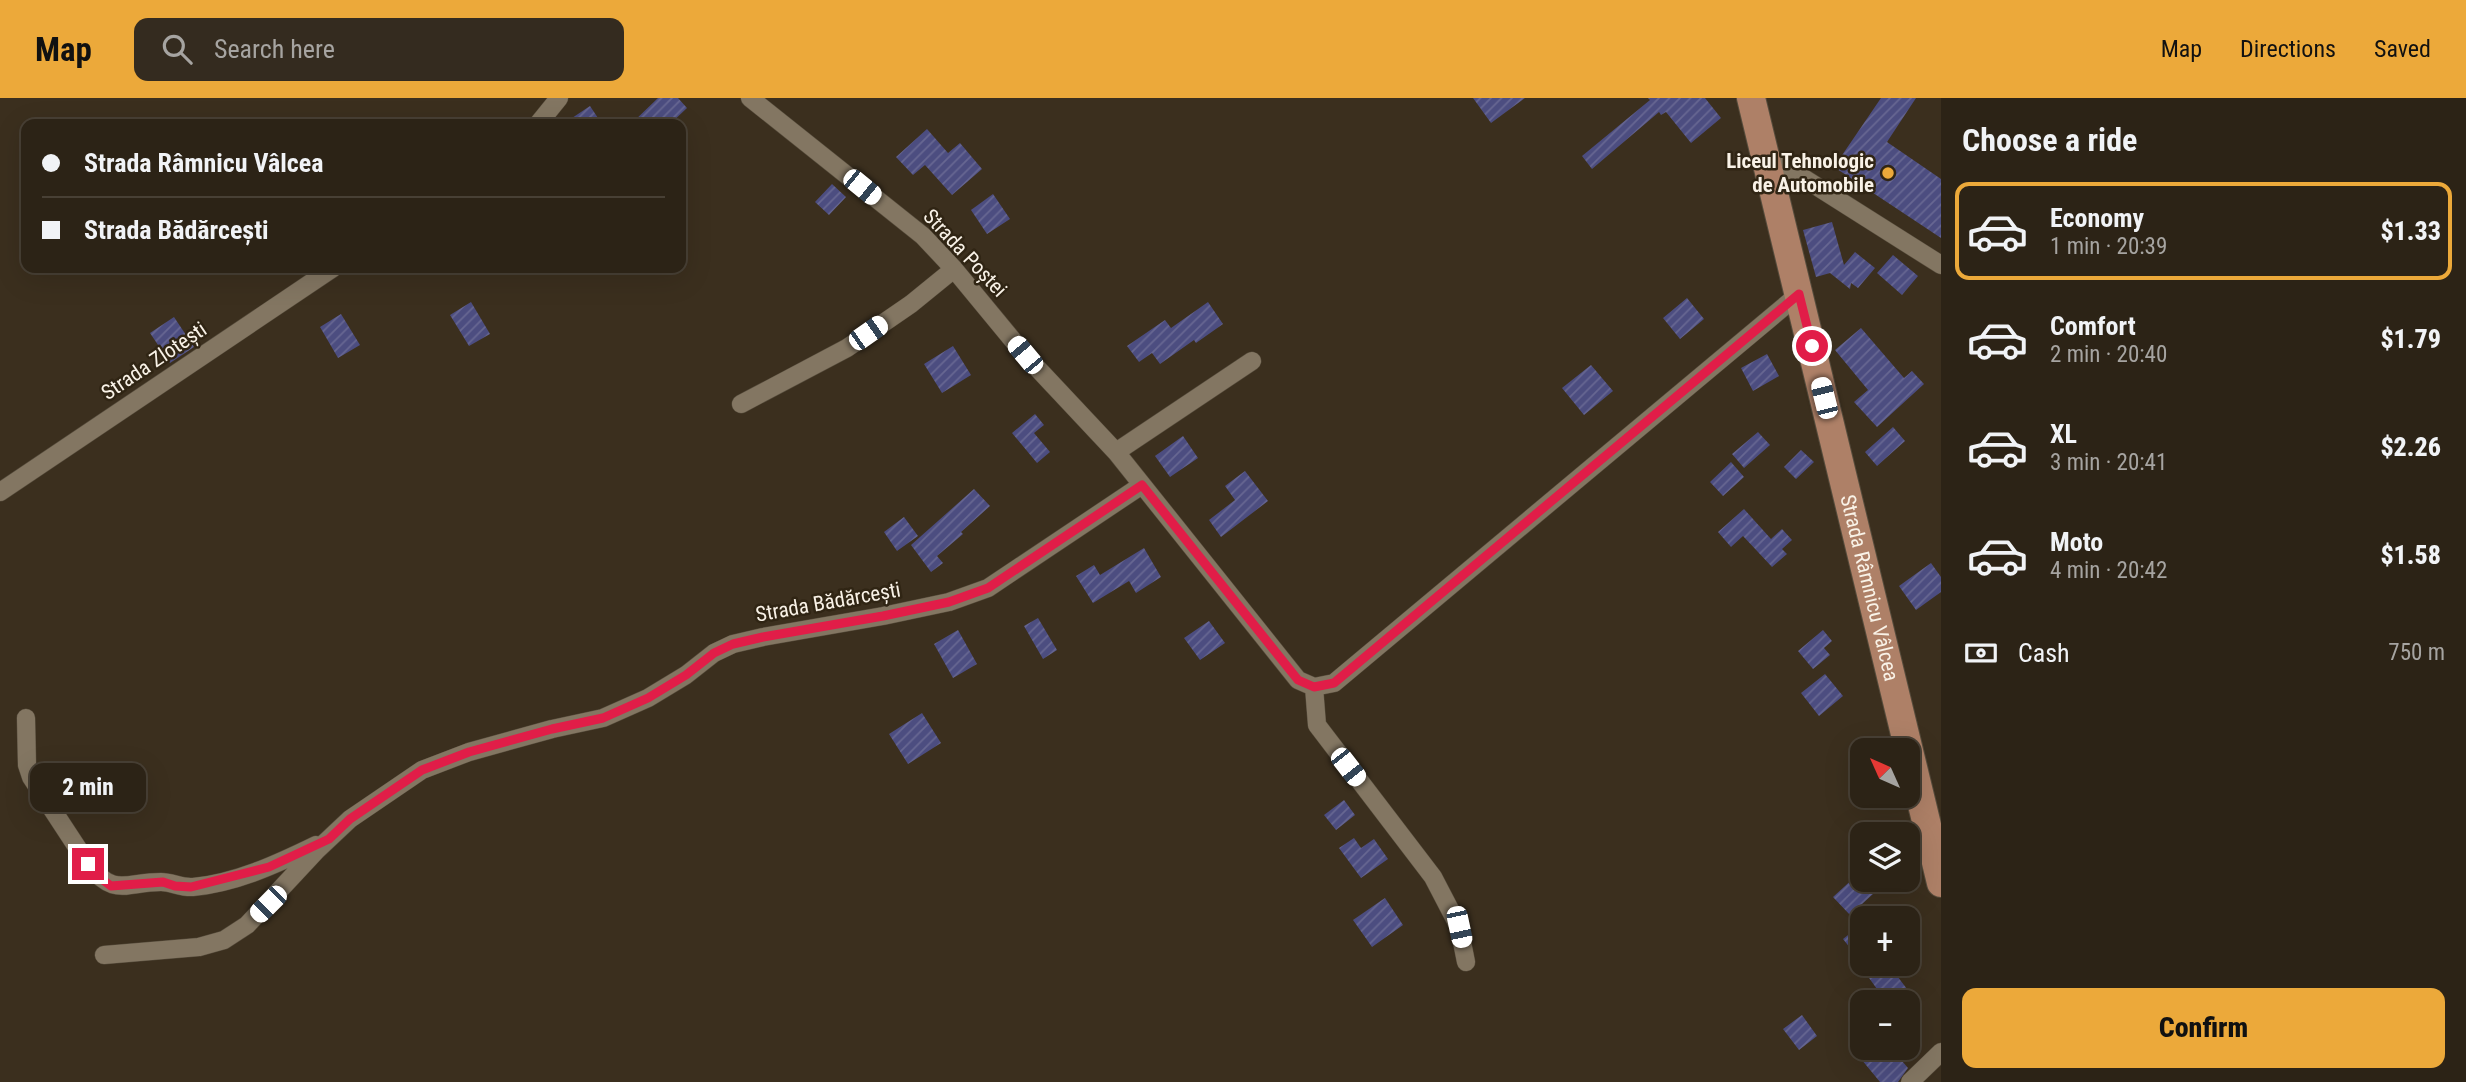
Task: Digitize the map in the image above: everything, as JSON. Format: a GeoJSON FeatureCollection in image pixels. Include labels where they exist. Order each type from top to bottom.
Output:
{"type":"FeatureCollection","features":[{"type":"Feature","properties":{"kind":"main road","name":"Strada Râmnicu Vâlcea"},"geometry":{"type":"LineString","coordinates":[[1751,98],[1941,883]]}},
{"type":"Feature","properties":{"kind":"street"},"geometry":{"type":"LineString","coordinates":[[542,119],[559,98]]}},
{"type":"Feature","properties":{"kind":"street","name":"Strada Poștei"},"geometry":{"type":"LineString","coordinates":[[760,100],[923,236],[1025,355],[1116,452],[1298,680],[1314,687]]}},
{"type":"Feature","properties":{"kind":"street"},"geometry":{"type":"LineString","coordinates":[[1764,153],[1941,265]]}},
{"type":"Feature","properties":{"kind":"street"},"geometry":{"type":"LineString","coordinates":[[741,404],[847,348],[911,304],[954,269]]}},
{"type":"Feature","properties":{"kind":"street","name":"Strada Zlotești"},"geometry":{"type":"LineString","coordinates":[[0,492],[326,273]]}},
{"type":"Feature","properties":{"kind":"street"},"geometry":{"type":"LineString","coordinates":[[1466,962],[1459,927],[1433,877],[1317,725],[1314,687],[1334,683],[1799,294]]}},
{"type":"Feature","properties":{"kind":"street"},"geometry":{"type":"LineString","coordinates":[[1116,452],[1252,361]]}},
{"type":"Feature","properties":{"kind":"street","name":"Strada Bădărcești"},"geometry":{"type":"LineString","coordinates":[[104,954],[199,947],[224,940],[247,925],[350,819],[422,770],[469,752],[603,718],[648,698],[686,675],[714,653],[733,644],[949,602],[988,588],[1142,485]]}},
{"type":"Feature","properties":{"kind":"street","name":"Strada Bădărcești"},"geometry":{"type":"LineString","coordinates":[[26,718],[27,765],[31,777],[88,864],[111,886],[163,882],[191,887],[218,882],[269,867],[329,839]]}},
{"type":"Feature","properties":{"kind":"street"},"geometry":{"type":"LineString","coordinates":[[1910,1082],[1941,1052]]}},
{"type":"Feature","properties":{"kind":"building"},"geometry":{"type":"Polygon","coordinates":[[[658,98],[678,98],[687,108],[675,119],[636,119],[658,98]]]}},
{"type":"Feature","properties":{"kind":"building"},"geometry":{"type":"Polygon","coordinates":[[[1473,98],[1525,98],[1491,123],[1473,98]]]}},
{"type":"Feature","properties":{"kind":"building"},"geometry":{"type":"Polygon","coordinates":[[[1648,98],[1705,98],[1721,118],[1691,143],[1666,112],[1661,115],[1659,112],[1592,169],[1582,156],[1650,100],[1648,98]]]}},
{"type":"Feature","properties":{"kind":"building","name":"Liceul Tehnologic de Automobile"},"geometry":{"type":"Polygon","coordinates":[[[1881,98],[1916,98],[1887,142],[1941,179],[1941,238],[1834,167],[1881,98]]]}},
{"type":"Feature","properties":{"kind":"building"},"geometry":{"type":"Polygon","coordinates":[[[590,106],[599,119],[570,119],[590,106]]]}},
{"type":"Feature","properties":{"kind":"building"},"geometry":{"type":"Polygon","coordinates":[[[927,129],[948,153],[960,143],[982,169],[952,195],[925,165],[913,175],[896,157],[927,129]]]}},
{"type":"Feature","properties":{"kind":"building"},"geometry":{"type":"Polygon","coordinates":[[[832,184],[846,197],[829,215],[815,202],[832,184]]]}},
{"type":"Feature","properties":{"kind":"building"},"geometry":{"type":"Polygon","coordinates":[[[993,194],[1010,219],[987,234],[971,210],[993,194]]]}},
{"type":"Feature","properties":{"kind":"building"},"geometry":{"type":"Polygon","coordinates":[[[1832,222],[1844,265],[1855,252],[1875,268],[1858,288],[1851,283],[1850,289],[1830,273],[1816,277],[1803,230],[1832,222]]]}},
{"type":"Feature","properties":{"kind":"building"},"geometry":{"type":"Polygon","coordinates":[[[1893,255],[1918,276],[1902,295],[1877,273],[1893,255]]]}},
{"type":"Feature","properties":{"kind":"building"},"geometry":{"type":"Polygon","coordinates":[[[1687,298],[1704,319],[1680,339],[1663,318],[1687,298]]]}},
{"type":"Feature","properties":{"kind":"building"},"geometry":{"type":"Polygon","coordinates":[[[471,302],[490,334],[469,346],[450,315],[471,302]]]}},
{"type":"Feature","properties":{"kind":"building"},"geometry":{"type":"Polygon","coordinates":[[[1208,302],[1223,324],[1160,364],[1152,353],[1139,362],[1127,346],[1165,320],[1171,328],[1208,302]]]}},
{"type":"Feature","properties":{"kind":"building"},"geometry":{"type":"Polygon","coordinates":[[[341,314],[360,345],[338,358],[320,327],[341,314]]]}},
{"type":"Feature","properties":{"kind":"building"},"geometry":{"type":"Polygon","coordinates":[[[174,317],[194,347],[170,363],[150,333],[174,317]]]}},
{"type":"Feature","properties":{"kind":"building"},"geometry":{"type":"Polygon","coordinates":[[[1861,328],[1904,378],[1912,371],[1924,384],[1877,427],[1854,402],[1868,390],[1835,350],[1861,328]]]}},
{"type":"Feature","properties":{"kind":"building"},"geometry":{"type":"Polygon","coordinates":[[[953,346],[971,375],[942,393],[924,364],[953,346]]]}},
{"type":"Feature","properties":{"kind":"building"},"geometry":{"type":"Polygon","coordinates":[[[1767,354],[1779,376],[1753,391],[1741,368],[1767,354]]]}},
{"type":"Feature","properties":{"kind":"building"},"geometry":{"type":"Polygon","coordinates":[[[1591,365],[1613,391],[1584,415],[1562,388],[1591,365]]]}},
{"type":"Feature","properties":{"kind":"building"},"geometry":{"type":"Polygon","coordinates":[[[1035,414],[1044,425],[1034,433],[1050,452],[1037,463],[1012,433],[1035,414]]]}},
{"type":"Feature","properties":{"kind":"building"},"geometry":{"type":"Polygon","coordinates":[[[1893,427],[1905,441],[1877,466],[1865,452],[1893,427]]]}},
{"type":"Feature","properties":{"kind":"building"},"geometry":{"type":"Polygon","coordinates":[[[1758,432],[1770,445],[1744,468],[1732,454],[1758,432]]]}},
{"type":"Feature","properties":{"kind":"building"},"geometry":{"type":"Polygon","coordinates":[[[1183,436],[1198,458],[1170,477],[1155,456],[1183,436]]]}},
{"type":"Feature","properties":{"kind":"building"},"geometry":{"type":"Polygon","coordinates":[[[1801,450],[1814,462],[1796,479],[1784,467],[1801,450]]]}},
{"type":"Feature","properties":{"kind":"building"},"geometry":{"type":"Polygon","coordinates":[[[1731,462],[1744,477],[1723,496],[1710,482],[1731,462]]]}},
{"type":"Feature","properties":{"kind":"building"},"geometry":{"type":"Polygon","coordinates":[[[1245,471],[1268,501],[1221,537],[1209,520],[1235,500],[1225,486],[1245,471]]]}},
{"type":"Feature","properties":{"kind":"building"},"geometry":{"type":"Polygon","coordinates":[[[974,489],[990,506],[937,556],[943,563],[931,572],[911,545],[974,489]]]}},
{"type":"Feature","properties":{"kind":"building"},"geometry":{"type":"Polygon","coordinates":[[[1744,509],[1771,539],[1782,529],[1792,540],[1782,549],[1787,554],[1772,567],[1743,536],[1731,547],[1718,532],[1744,509]]]}},
{"type":"Feature","properties":{"kind":"building"},"geometry":{"type":"Polygon","coordinates":[[[904,517],[918,536],[897,551],[884,532],[904,517]]]}},
{"type":"Feature","properties":{"kind":"building"},"geometry":{"type":"Polygon","coordinates":[[[1144,548],[1161,577],[1136,593],[1129,581],[1093,603],[1076,576],[1094,565],[1100,575],[1144,548]]]}},
{"type":"Feature","properties":{"kind":"building"},"geometry":{"type":"Polygon","coordinates":[[[1931,563],[1941,577],[1941,592],[1916,610],[1899,586],[1931,563]]]}},
{"type":"Feature","properties":{"kind":"building"},"geometry":{"type":"Polygon","coordinates":[[[1038,618],[1057,650],[1043,659],[1024,626],[1038,618]]]}},
{"type":"Feature","properties":{"kind":"building"},"geometry":{"type":"Polygon","coordinates":[[[1209,621],[1225,643],[1200,660],[1184,638],[1209,621]]]}},
{"type":"Feature","properties":{"kind":"building"},"geometry":{"type":"Polygon","coordinates":[[[958,630],[977,664],[953,678],[934,644],[958,630]]]}},
{"type":"Feature","properties":{"kind":"building"},"geometry":{"type":"Polygon","coordinates":[[[1823,630],[1832,641],[1824,648],[1830,655],[1813,669],[1798,651],[1823,630]]]}},
{"type":"Feature","properties":{"kind":"building"},"geometry":{"type":"Polygon","coordinates":[[[1825,674],[1843,696],[1819,716],[1801,693],[1825,674]]]}},
{"type":"Feature","properties":{"kind":"building"},"geometry":{"type":"Polygon","coordinates":[[[922,713],[941,743],[908,764],[889,734],[922,713]]]}},
{"type":"Feature","properties":{"kind":"building"},"geometry":{"type":"Polygon","coordinates":[[[1344,800],[1355,815],[1336,830],[1324,815],[1344,800]]]}},
{"type":"Feature","properties":{"kind":"building"},"geometry":{"type":"Polygon","coordinates":[[[1354,838],[1361,848],[1374,839],[1388,859],[1361,878],[1339,848],[1354,838]]]}},
{"type":"Feature","properties":{"kind":"building"},"geometry":{"type":"Polygon","coordinates":[[[1850,881],[1850,892],[1873,894],[1860,906],[1850,906],[1850,915],[1833,897],[1850,881]]]}},
{"type":"Feature","properties":{"kind":"building"},"geometry":{"type":"Polygon","coordinates":[[[1385,898],[1403,925],[1372,947],[1353,920],[1385,898]]]}},
{"type":"Feature","properties":{"kind":"building"},"geometry":{"type":"Polygon","coordinates":[[[1850,933],[1850,948],[1843,939],[1850,933]]]}},
{"type":"Feature","properties":{"kind":"building"},"geometry":{"type":"Polygon","coordinates":[[[1868,976],[1897,976],[1907,989],[1906,990],[1878,990],[1868,976]]]}},
{"type":"Feature","properties":{"kind":"building"},"geometry":{"type":"Polygon","coordinates":[[[1802,1015],[1817,1036],[1799,1050],[1783,1029],[1802,1015]]]}},
{"type":"Feature","properties":{"kind":"building"},"geometry":{"type":"Polygon","coordinates":[[[1862,1060],[1901,1060],[1908,1068],[1898,1082],[1880,1082],[1862,1060]]]}},
{"type":"Feature","properties":{"kind":"place","name":"Liceul Tehnologic de Automobile"},"geometry":{"type":"Point","coordinates":[1888,173]}},
{"type":"Feature","properties":{"kind":"route"},"geometry":{"type":"LineString","coordinates":[[88,864],[111,886],[163,882],[191,887],[269,867],[329,839],[382,795],[422,770],[469,752],[603,718],[648,698],[686,675],[714,653],[733,644],[949,602],[988,588],[1142,485],[1298,680],[1314,687],[1334,683],[1799,294],[1812,346]]}}]}
